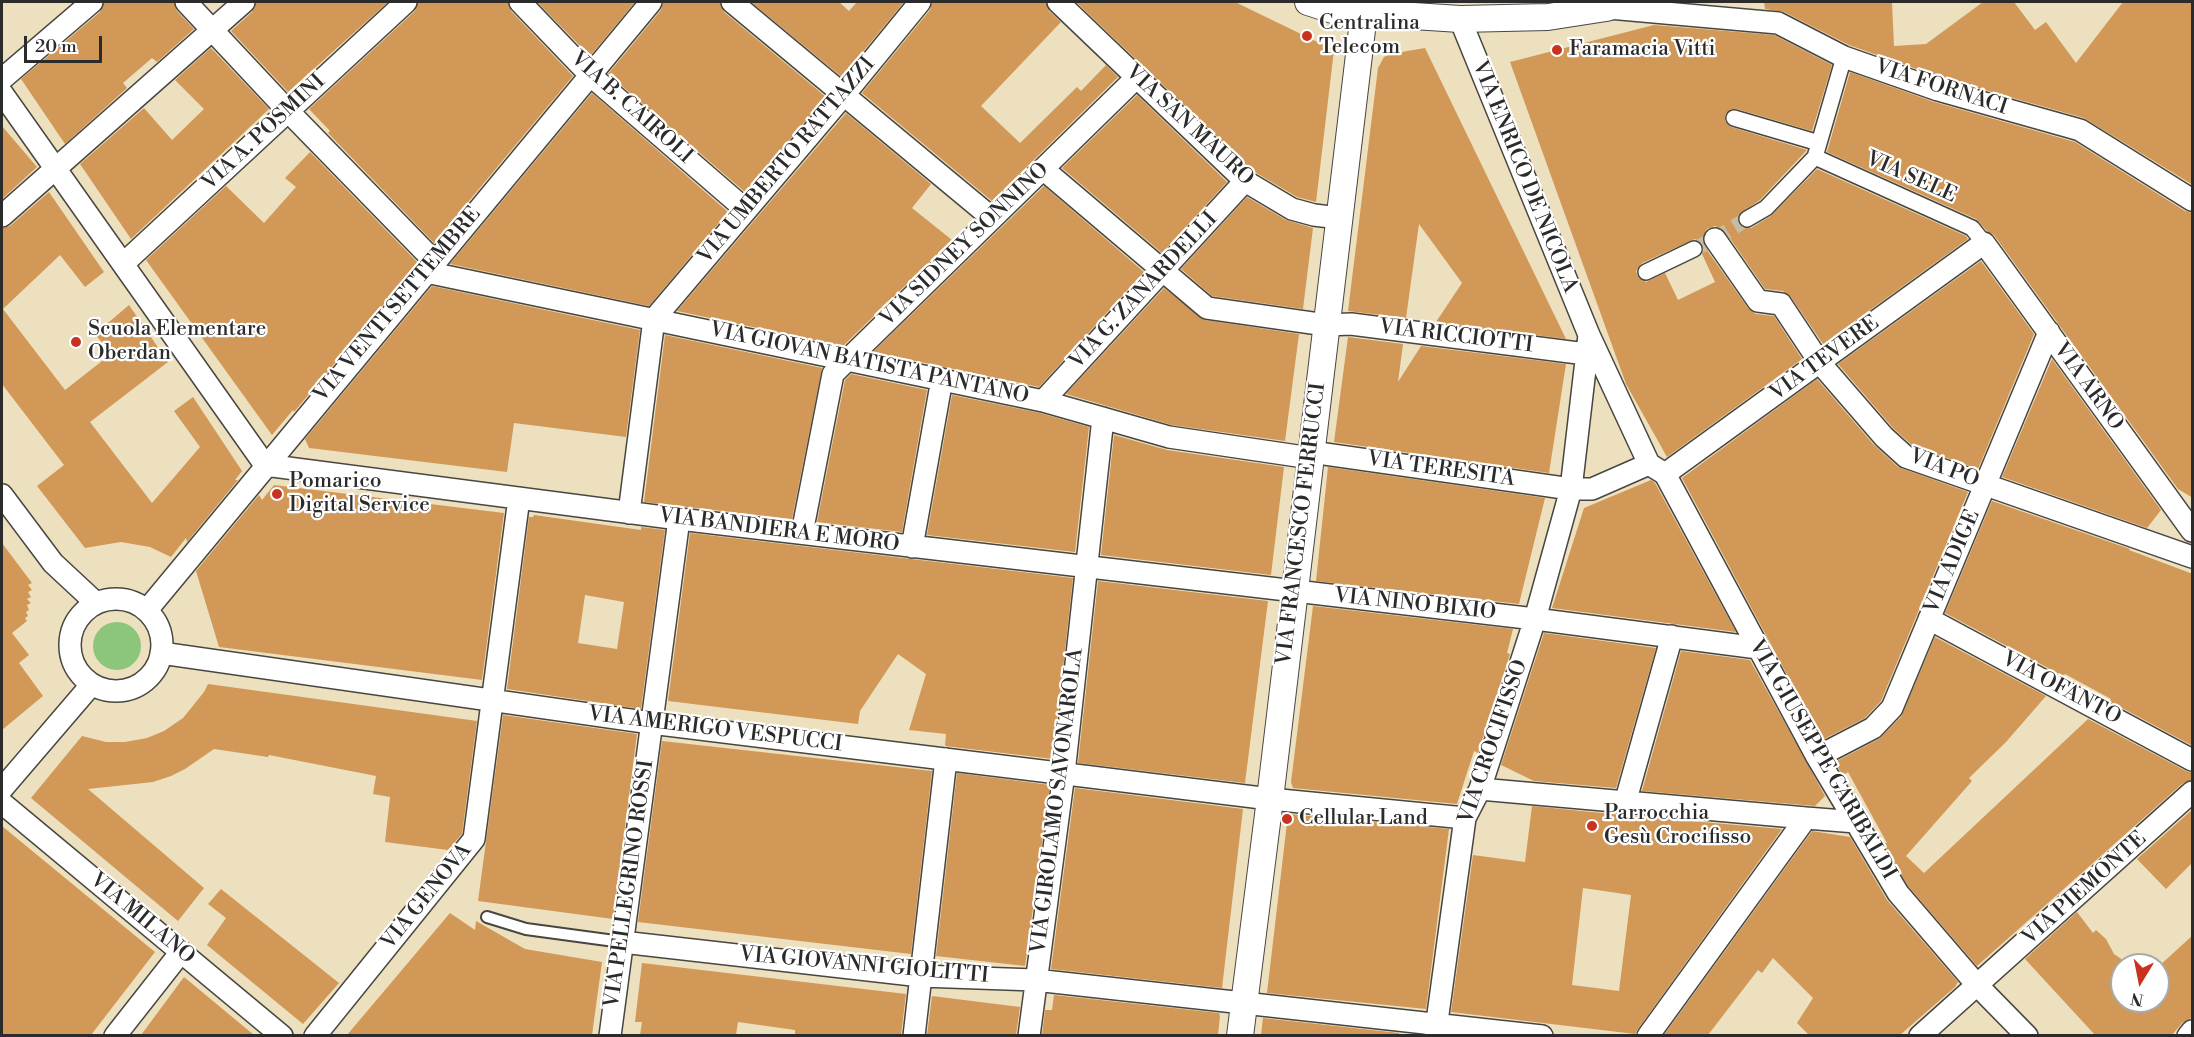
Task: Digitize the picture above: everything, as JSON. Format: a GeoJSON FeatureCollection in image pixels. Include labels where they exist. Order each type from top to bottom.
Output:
{"type":"FeatureCollection","features":[{"type":"Feature","properties":{"kind":"street"},"geometry":{"type":"LineString","coordinates":[[2,79],[92,2]]}},
{"type":"Feature","properties":{"kind":"street"},"geometry":{"type":"LineString","coordinates":[[186,2],[431,267]]}},
{"type":"Feature","properties":{"kind":"street"},"geometry":{"type":"LineString","coordinates":[[2,216],[244,2]]}},
{"type":"Feature","properties":{"kind":"street","name":"VIA A. POSMINI"},"geometry":{"type":"LineString","coordinates":[[123,264],[406,2]]}},
{"type":"Feature","properties":{"kind":"street","name":"VIA B. CAIROLI"},"geometry":{"type":"LineString","coordinates":[[520,2],[590,75],[746,210]]}},
{"type":"Feature","properties":{"kind":"street","name":"VIA VENTI SETTEMBRE"},"geometry":{"type":"LineString","coordinates":[[147,610],[651,2]]}},
{"type":"Feature","properties":{"kind":"street"},"geometry":{"type":"LineString","coordinates":[[732,2],[992,218]]}},
{"type":"Feature","properties":{"kind":"street","name":"VIA UMBERTO RATTAZZI"},"geometry":{"type":"LineString","coordinates":[[654,319],[920,2]]}},
{"type":"Feature","properties":{"kind":"street","name":"VIA SAN MAURO"},"geometry":{"type":"LineString","coordinates":[[1058,2],[1245,181],[1292,208],[1314,215],[1339,218]]}},
{"type":"Feature","properties":{"kind":"street"},"geometry":{"type":"LineString","coordinates":[[1308,2],[1336,11],[1373,7],[1460,19],[1548,17],[1617,5]]}},
{"type":"Feature","properties":{"kind":"street","name":"VIA FORNACI"},"geometry":{"type":"LineString","coordinates":[[1617,5],[1677,14],[1778,23],[1844,57],[1938,90],[2080,130],[2193,200]]}},
{"type":"Feature","properties":{"kind":"street","name":"VIA FRANCESCO FERRUCCI"},"geometry":{"type":"LineString","coordinates":[[1240,1035],[1339,218],[1373,7]]}},
{"type":"Feature","properties":{"kind":"street","name":"VIA ENRICO DE NICOLA"},"geometry":{"type":"LineString","coordinates":[[1460,19],[1587,345],[1657,470]]}},
{"type":"Feature","properties":{"kind":"street"},"geometry":{"type":"LineString","coordinates":[[1747,219],[1766,208],[1817,150],[1844,57]]}},
{"type":"Feature","properties":{"kind":"street","name":"VIA SIDNEY SONNINO"},"geometry":{"type":"LineString","coordinates":[[802,533],[833,374],[1136,78]]}},
{"type":"Feature","properties":{"kind":"street"},"geometry":{"type":"LineString","coordinates":[[2,93],[265,465]]}},
{"type":"Feature","properties":{"kind":"street","name":"VIA SELE"},"geometry":{"type":"LineString","coordinates":[[1734,117],[1817,150],[1972,228],[1984,243]]}},
{"type":"Feature","properties":{"kind":"street","name":"VIA RICCIOTTI"},"geometry":{"type":"LineString","coordinates":[[1043,169],[1162,272],[1208,308],[1326,325],[1351,324],[1587,345]]}},
{"type":"Feature","properties":{"kind":"street","name":"VIA G. ZANARDELLI"},"geometry":{"type":"LineString","coordinates":[[1042,400],[1245,181]]}},
{"type":"Feature","properties":{"kind":"street","name":"VIA PO"},"geometry":{"type":"LineString","coordinates":[[1715,240],[1758,302],[1781,304],[1820,363],[1884,437],[1906,457],[2193,557]]}},
{"type":"Feature","properties":{"kind":"street","name":"VIA ARNO"},"geometry":{"type":"LineString","coordinates":[[1984,243],[2193,531]]}},
{"type":"Feature","properties":{"kind":"street","name":"VIA TEVERE"},"geometry":{"type":"LineString","coordinates":[[1570,489],[1592,489],[1657,470],[1820,363],[1984,243]]}},
{"type":"Feature","properties":{"kind":"street"},"geometry":{"type":"LineString","coordinates":[[1646,272],[1694,249]]}},
{"type":"Feature","properties":{"kind":"street","name":"VIA GIOVAN BATISTA PANTANO"},"geometry":{"type":"LineString","coordinates":[[431,267],[654,319],[1042,400],[1169,436],[1311,455]]}},
{"type":"Feature","properties":{"kind":"street"},"geometry":{"type":"LineString","coordinates":[[629,513],[654,319]]}},
{"type":"Feature","properties":{"kind":"street","name":"VIA ADIGE"},"geometry":{"type":"LineString","coordinates":[[1817,757],[1873,728],[1892,708],[2049,332]]}},
{"type":"Feature","properties":{"kind":"street","name":"VIA CROCIFISSO"},"geometry":{"type":"LineString","coordinates":[[1435,1030],[1465,818],[1480,789],[1535,619],[1570,489],[1587,345]]}},
{"type":"Feature","properties":{"kind":"street"},"geometry":{"type":"LineString","coordinates":[[912,547],[942,379]]}},
{"type":"Feature","properties":{"kind":"street","name":"VIA GIROLAMO SAVONAROLA"},"geometry":{"type":"LineString","coordinates":[[1029,1035],[1064,773],[1103,418]]}},
{"type":"Feature","properties":{"kind":"street","name":"VIA TERESITA"},"geometry":{"type":"LineString","coordinates":[[1311,455],[1570,489]]}},
{"type":"Feature","properties":{"kind":"street","name":"VIA BANDIERA E MORO"},"geometry":{"type":"LineString","coordinates":[[265,465],[629,513],[1294,591]]}},
{"type":"Feature","properties":{"kind":"street","name":"VIA GIUSEPPE GARIBALDI"},"geometry":{"type":"LineString","coordinates":[[1657,470],[1817,757],[1898,894],[1977,985],[2027,1035]]}},
{"type":"Feature","properties":{"kind":"street"},"geometry":{"type":"LineString","coordinates":[[2,495],[53,563],[96,603]]}},
{"type":"Feature","properties":{"kind":"street","name":"VIA GENOVA"},"geometry":{"type":"LineString","coordinates":[[315,1035],[474,839],[519,498]]}},
{"type":"Feature","properties":{"kind":"street","name":"VIA PELLEGRINO ROSSI"},"geometry":{"type":"LineString","coordinates":[[610,1035],[679,519]]}},
{"type":"Feature","properties":{"kind":"street","name":"VIA NINO BIXIO"},"geometry":{"type":"LineString","coordinates":[[1294,591],[1758,648]]}},
{"type":"Feature","properties":{"kind":"street"},"geometry":{"type":"LineString","coordinates":[[106,599],[128,600],[147,610],[156,622],[162,637],[161,653],[150,675],[141,684],[129,689],[116,691],[92,684],[77,669],[69,649],[70,635],[75,622],[84,611],[106,599]]}},
{"type":"Feature","properties":{"kind":"street","name":"VIA OFANTO"},"geometry":{"type":"LineString","coordinates":[[1929,619],[2193,760]]}},
{"type":"Feature","properties":{"kind":"street"},"geometry":{"type":"LineString","coordinates":[[1626,802],[1672,636]]}},
{"type":"Feature","properties":{"kind":"street","name":"VIA AMERIGO VESPUCCI"},"geometry":{"type":"LineString","coordinates":[[161,653],[651,723],[1270,799],[1465,818]]}},
{"type":"Feature","properties":{"kind":"street"},"geometry":{"type":"LineString","coordinates":[[2,789],[92,684]]}},
{"type":"Feature","properties":{"kind":"street"},"geometry":{"type":"LineString","coordinates":[[914,1035],[946,759]]}},
{"type":"Feature","properties":{"kind":"street"},"geometry":{"type":"LineString","coordinates":[[1480,789],[1856,822]]}},
{"type":"Feature","properties":{"kind":"street","name":"VIA PIEMONTE"},"geometry":{"type":"LineString","coordinates":[[1920,1035],[2193,792]]}},
{"type":"Feature","properties":{"kind":"street","name":"VIA MILANO"},"geometry":{"type":"LineString","coordinates":[[2,803],[282,1035]]}},
{"type":"Feature","properties":{"kind":"street"},"geometry":{"type":"LineString","coordinates":[[1648,1035],[1806,818]]}},
{"type":"Feature","properties":{"kind":"street","name":"VIA GIOVANNI GIOLITTI"},"geometry":{"type":"LineString","coordinates":[[622,942],[921,976],[1035,980],[1244,1003],[1435,1030],[1542,1035]]}},
{"type":"Feature","properties":{"kind":"street"},"geometry":{"type":"LineString","coordinates":[[115,1035],[181,952]]}},
{"type":"Feature","properties":{"kind":"street"},"geometry":{"type":"LineString","coordinates":[[2188,1035],[2193,1031]]}},
{"type":"Feature","properties":{"kind":"lane","name":"VIA GIOVANNI GIOLITTI"},"geometry":{"type":"LineString","coordinates":[[487,917],[526,929],[622,942]]}},
{"type":"Feature","properties":{"kind":"green space"},"geometry":{"type":"Polygon","coordinates":[[[112,622],[122,622],[134,629],[141,641],[141,651],[134,663],[122,670],[112,670],[97,659],[93,651],[93,641],[104,626],[112,622]]]}},
{"type":"Feature","properties":{"kind":"building"},"geometry":{"type":"Polygon","coordinates":[[[104,2],[174,2],[177,11],[194,29],[157,62],[152,58],[123,83],[127,88],[65,144],[21,79],[100,12],[104,2]]]}},
{"type":"Feature","properties":{"kind":"building"},"geometry":{"type":"Polygon","coordinates":[[[256,2],[388,2],[288,92],[231,31],[252,12],[256,2]]]}},
{"type":"Feature","properties":{"kind":"building"},"geometry":{"type":"Polygon","coordinates":[[[418,2],[508,2],[511,11],[573,76],[434,243],[328,133],[330,131],[309,109],[415,11],[418,2]]]}},
{"type":"Feature","properties":{"kind":"building"},"geometry":{"type":"Polygon","coordinates":[[[537,2],[635,2],[590,56],[537,2]]]}},
{"type":"Feature","properties":{"kind":"building"},"geometry":{"type":"Polygon","coordinates":[[[663,2],[720,2],[724,12],[826,97],[745,192],[608,74],[661,10],[663,2]]]}},
{"type":"Feature","properties":{"kind":"building"},"geometry":{"type":"Polygon","coordinates":[[[751,2],[839,2],[849,11],[857,2],[904,2],[842,77],[751,2]]]}},
{"type":"Feature","properties":{"kind":"building"},"geometry":{"type":"Polygon","coordinates":[[[932,2],[1046,2],[1049,11],[1061,22],[981,106],[1020,143],[1077,87],[1081,91],[1106,65],[1118,77],[992,201],[862,93],[930,10],[932,2]]]}},
{"type":"Feature","properties":{"kind":"building"},"geometry":{"type":"Polygon","coordinates":[[[1076,2],[1235,2],[1334,50],[1316,202],[1297,197],[1253,171],[1076,2]]]}},
{"type":"Feature","properties":{"kind":"building"},"geometry":{"type":"Polygon","coordinates":[[[1764,2],[1892,2],[1894,46],[1926,44],[1983,2],[2014,2],[2035,30],[2046,22],[2076,63],[2123,2],[2193,2],[2193,185],[2084,118],[1942,78],[1849,45],[1784,12],[1765,9],[1764,2]]]}},
{"type":"Feature","properties":{"kind":"building"},"geometry":{"type":"Polygon","coordinates":[[[1654,25],[1774,35],[1832,65],[1812,131],[1737,109],[1731,109],[1725,115],[1725,121],[1731,127],[1807,150],[1760,200],[1739,214],[1737,220],[1742,227],[1751,228],[1771,216],[1817,169],[1966,236],[1968,239],[1823,344],[1791,297],[1783,291],[1765,289],[1725,231],[1715,226],[1707,229],[1702,239],[1704,246],[1748,308],[1756,314],[1774,316],[1802,359],[1667,457],[1626,384],[1510,62],[1654,25]],[[1695,239],[1642,263],[1636,271],[1638,277],[1646,282],[1665,273],[1678,300],[1715,282],[1702,254],[1703,245],[1695,239]]]}},
{"type":"Feature","properties":{"kind":"building"},"geometry":{"type":"Polygon","coordinates":[[[211,48],[269,109],[131,239],[80,164],[144,108],[172,140],[204,109],[175,80],[211,48]]]}},
{"type":"Feature","properties":{"kind":"building"},"geometry":{"type":"Polygon","coordinates":[[[1425,48],[1566,339],[1436,322],[1462,283],[1419,224],[1406,318],[1348,311],[1378,68],[1384,57],[1390,54],[1425,48]]]}},
{"type":"Feature","properties":{"kind":"building"},"geometry":{"type":"Polygon","coordinates":[[[1850,72],[1934,102],[2075,142],[2185,211],[2193,213],[2193,498],[2178,489],[1994,235],[1976,219],[1827,152],[1850,72]]]}},
{"type":"Feature","properties":{"kind":"building"},"geometry":{"type":"Polygon","coordinates":[[[592,93],[728,212],[649,306],[450,264],[592,93]]]}},
{"type":"Feature","properties":{"kind":"building"},"geometry":{"type":"Polygon","coordinates":[[[1137,95],[1227,182],[1162,253],[1062,168],[1137,95]]]}},
{"type":"Feature","properties":{"kind":"building"},"geometry":{"type":"Polygon","coordinates":[[[846,113],[931,184],[912,208],[952,240],[843,346],[677,311],[846,113]]]}},
{"type":"Feature","properties":{"kind":"building"},"geometry":{"type":"Polygon","coordinates":[[[2,126],[37,167],[2,199],[2,126]]]}},
{"type":"Feature","properties":{"kind":"building"},"geometry":{"type":"Polygon","coordinates":[[[310,152],[418,263],[294,412],[293,410],[272,435],[146,260],[226,186],[264,223],[296,187],[285,178],[310,152]]]}},
{"type":"Feature","properties":{"kind":"building"},"geometry":{"type":"Polygon","coordinates":[[[1044,186],[1144,272],[1039,387],[873,352],[1044,186]]]}},
{"type":"Feature","properties":{"kind":"building","name":"Scuola Elementare Oberdan"},"geometry":{"type":"Polygon","coordinates":[[[49,192],[104,272],[85,287],[60,255],[3,309],[65,390],[111,354],[95,334],[129,305],[168,362],[90,422],[152,503],[200,447],[174,411],[193,397],[242,471],[235,480],[238,480],[187,542],[186,538],[171,557],[150,547],[121,542],[85,548],[37,486],[64,465],[2,384],[2,228],[10,226],[49,192]]]}},
{"type":"Feature","properties":{"kind":"building"},"geometry":{"type":"Polygon","coordinates":[[[1247,197],[1286,220],[1313,228],[1303,309],[1212,296],[1181,269],[1247,197]]]}},
{"type":"Feature","properties":{"kind":"building"},"geometry":{"type":"Polygon","coordinates":[[[1981,261],[2034,334],[1978,469],[1913,446],[1893,428],[1838,364],[1981,261]]]}},
{"type":"Feature","properties":{"kind":"building"},"geometry":{"type":"Polygon","coordinates":[[[432,286],[640,330],[626,437],[514,423],[507,472],[309,448],[305,439],[432,286]]]}},
{"type":"Feature","properties":{"kind":"building"},"geometry":{"type":"Polygon","coordinates":[[[1164,288],[1205,320],[1299,334],[1285,441],[1172,425],[1066,394],[1164,288]]]}},
{"type":"Feature","properties":{"kind":"building"},"geometry":{"type":"Polygon","coordinates":[[[665,335],[822,368],[792,519],[644,502],[665,335]]]}},
{"type":"Feature","properties":{"kind":"building"},"geometry":{"type":"Polygon","coordinates":[[[1348,337],[1403,344],[1398,382],[1421,346],[1566,364],[1549,473],[1334,442],[1348,337]]]}},
{"type":"Feature","properties":{"kind":"building"},"geometry":{"type":"Polygon","coordinates":[[[2052,359],[2161,510],[2147,528],[2002,477],[2052,359]]]}},
{"type":"Feature","properties":{"kind":"building"},"geometry":{"type":"Polygon","coordinates":[[[851,374],[927,390],[902,532],[817,522],[845,380],[851,374]]]}},
{"type":"Feature","properties":{"kind":"building"},"geometry":{"type":"Polygon","coordinates":[[[1817,379],[1874,445],[1898,467],[1968,492],[1881,701],[1865,718],[1822,740],[1682,478],[1817,379]]]}},
{"type":"Feature","properties":{"kind":"building"},"geometry":{"type":"Polygon","coordinates":[[[952,395],[1040,413],[1089,427],[1075,552],[927,535],[952,395]]]}},
{"type":"Feature","properties":{"kind":"building"},"geometry":{"type":"Polygon","coordinates":[[[1114,435],[1167,450],[1284,467],[1271,575],[1101,555],[1114,435]]]}},
{"type":"Feature","properties":{"kind":"building"},"geometry":{"type":"Polygon","coordinates":[[[1328,467],[1545,498],[1519,604],[1316,581],[1328,467]]]}},
{"type":"Feature","properties":{"kind":"building"},"geometry":{"type":"Polygon","coordinates":[[[1651,480],[1655,483],[1736,632],[1552,608],[1584,508],[1651,480]]]}},
{"type":"Feature","properties":{"kind":"building"},"geometry":{"type":"Polygon","coordinates":[[[274,485],[504,513],[482,680],[219,647],[196,571],[259,495],[262,500],[274,485]]]}},
{"type":"Feature","properties":{"kind":"building"},"geometry":{"type":"Polygon","coordinates":[[[1992,501],[2130,549],[2193,574],[2193,746],[2109,701],[2111,699],[2065,674],[2063,676],[1945,613],[1992,501]]]}},
{"type":"Feature","properties":{"kind":"building"},"geometry":{"type":"Polygon","coordinates":[[[534,515],[641,530],[641,527],[665,530],[641,709],[507,689],[529,517],[534,515]],[[585,595],[578,643],[617,649],[624,602],[585,595]]]}},
{"type":"Feature","properties":{"kind":"building"},"geometry":{"type":"Polygon","coordinates":[[[690,533],[1073,578],[1053,759],[945,746],[946,734],[909,730],[926,674],[898,654],[860,711],[858,724],[668,701],[690,533]]]}},
{"type":"Feature","properties":{"kind":"building"},"geometry":{"type":"Polygon","coordinates":[[[2,543],[32,583],[28,585],[32,590],[28,592],[31,597],[27,599],[31,603],[27,605],[29,610],[25,618],[27,621],[12,633],[29,655],[19,663],[43,696],[2,730],[2,543]]]}},
{"type":"Feature","properties":{"kind":"building"},"geometry":{"type":"Polygon","coordinates":[[[1098,581],[1268,601],[1245,783],[1078,763],[1098,581]]]}},
{"type":"Feature","properties":{"kind":"building"},"geometry":{"type":"Polygon","coordinates":[[[1313,606],[1513,629],[1507,653],[1510,654],[1478,753],[1474,751],[1457,804],[1293,788],[1291,782],[1313,606]]]}},
{"type":"Feature","properties":{"kind":"building"},"geometry":{"type":"Polygon","coordinates":[[[1544,633],[1656,648],[1616,788],[1534,781],[1501,765],[1544,633]]]}},
{"type":"Feature","properties":{"kind":"building"},"geometry":{"type":"Polygon","coordinates":[[[1935,637],[2046,696],[2006,742],[1969,778],[1972,781],[1906,856],[1924,873],[2088,719],[2193,773],[2193,780],[2183,783],[1977,966],[1908,886],[1882,842],[1887,843],[1848,772],[1843,776],[1835,762],[1879,739],[1901,717],[1935,637]]]}},
{"type":"Feature","properties":{"kind":"building"},"geometry":{"type":"Polygon","coordinates":[[[1681,651],[1750,660],[1825,796],[1815,806],[1642,791],[1681,651]]]}},
{"type":"Feature","properties":{"kind":"building"},"geometry":{"type":"Polygon","coordinates":[[[208,684],[477,721],[462,834],[448,850],[385,842],[390,797],[373,794],[376,776],[269,755],[268,757],[214,749],[185,769],[153,782],[88,789],[204,888],[178,921],[31,798],[82,736],[106,742],[125,742],[147,738],[164,731],[183,718],[208,684]]]}},
{"type":"Feature","properties":{"kind":"building"},"geometry":{"type":"Polygon","coordinates":[[[503,715],[637,734],[613,919],[478,901],[503,715]]]}},
{"type":"Feature","properties":{"kind":"building"},"geometry":{"type":"Polygon","coordinates":[[[662,741],[932,771],[911,954],[638,922],[662,741]]]}},
{"type":"Feature","properties":{"kind":"building"},"geometry":{"type":"Polygon","coordinates":[[[957,773],[1050,785],[1025,966],[936,956],[957,773]]]}},
{"type":"Feature","properties":{"kind":"building"},"geometry":{"type":"Polygon","coordinates":[[[1075,788],[1243,809],[1222,988],[1051,969],[1075,788]]]}},
{"type":"Feature","properties":{"kind":"building"},"geometry":{"type":"Polygon","coordinates":[[[1532,806],[1782,829],[1635,1034],[1451,1012],[1473,855],[1525,862],[1532,806]],[[1583,888],[1572,985],[1619,991],[1631,895],[1583,888]]]}},
{"type":"Feature","properties":{"kind":"building"},"geometry":{"type":"Polygon","coordinates":[[[2193,809],[2193,862],[2166,889],[2137,859],[2193,809]]]}},
{"type":"Feature","properties":{"kind":"building"},"geometry":{"type":"Polygon","coordinates":[[[1288,814],[1449,829],[1426,1009],[1267,993],[1288,814]]]}},
{"type":"Feature","properties":{"kind":"building"},"geometry":{"type":"Polygon","coordinates":[[[2,826],[155,952],[91,1035],[2,1035],[2,826]]]}},
{"type":"Feature","properties":{"kind":"building"},"geometry":{"type":"Polygon","coordinates":[[[1812,831],[1850,837],[1887,900],[1958,982],[1955,987],[1900,1035],[1809,1035],[1797,1023],[1813,998],[1773,958],[1762,973],[1758,970],[1708,1035],[1664,1035],[1812,831]]]}},
{"type":"Feature","properties":{"kind":"building"},"geometry":{"type":"Polygon","coordinates":[[[221,889],[339,983],[303,1024],[207,945],[226,918],[208,904],[221,889]]]}},
{"type":"Feature","properties":{"kind":"building"},"geometry":{"type":"Polygon","coordinates":[[[2077,912],[2093,933],[2096,930],[2106,939],[2113,953],[2110,953],[2110,1013],[2170,1013],[2170,956],[2193,935],[2193,1017],[2182,1023],[2172,1035],[2095,1035],[2025,959],[2077,912]]]}},
{"type":"Feature","properties":{"kind":"building"},"geometry":{"type":"Polygon","coordinates":[[[450,913],[475,930],[476,921],[525,949],[602,962],[592,1035],[347,1035],[450,913]]]}},
{"type":"Feature","properties":{"kind":"building"},"geometry":{"type":"Polygon","coordinates":[[[642,963],[906,994],[901,1035],[795,1035],[795,1030],[738,1022],[736,1035],[640,1035],[642,1022],[635,1022],[642,963]]]}},
{"type":"Feature","properties":{"kind":"building"},"geometry":{"type":"Polygon","coordinates":[[[184,977],[254,1035],[141,1035],[184,977]]]}},
{"type":"Feature","properties":{"kind":"building"},"geometry":{"type":"Polygon","coordinates":[[[1054,995],[1219,1013],[1218,1035],[1042,1035],[1045,1010],[1052,1010],[1054,995]]]}},
{"type":"Feature","properties":{"kind":"building"},"geometry":{"type":"Polygon","coordinates":[[[932,996],[1020,1007],[1016,1035],[927,1035],[932,996]]]}},
{"type":"Feature","properties":{"kind":"building"},"geometry":{"type":"Polygon","coordinates":[[[1263,1018],[1399,1033],[1399,1035],[1261,1035],[1263,1018]]]}},
{"type":"Feature","properties":{"kind":"tunnel"},"geometry":{"type":"LineString","coordinates":[[1694,249],[1747,219]]}},
{"type":"Feature","properties":{"kind":"place","name":"Centralina Telecom"},"geometry":{"type":"Point","coordinates":[1307,36]}},
{"type":"Feature","properties":{"kind":"place","name":"Faramacia Vitti"},"geometry":{"type":"Point","coordinates":[1557,50]}},
{"type":"Feature","properties":{"kind":"place","name":"Scuola Elementare Oberdan"},"geometry":{"type":"Point","coordinates":[76,342]}},
{"type":"Feature","properties":{"kind":"place","name":"Pomarico Digital Service"},"geometry":{"type":"Point","coordinates":[277,494]}},
{"type":"Feature","properties":{"kind":"place","name":"Cellular Land"},"geometry":{"type":"Point","coordinates":[1287,819]}},
{"type":"Feature","properties":{"kind":"place","name":"Parrocchia Gesù Crocifisso"},"geometry":{"type":"Point","coordinates":[1592,826]}}]}
